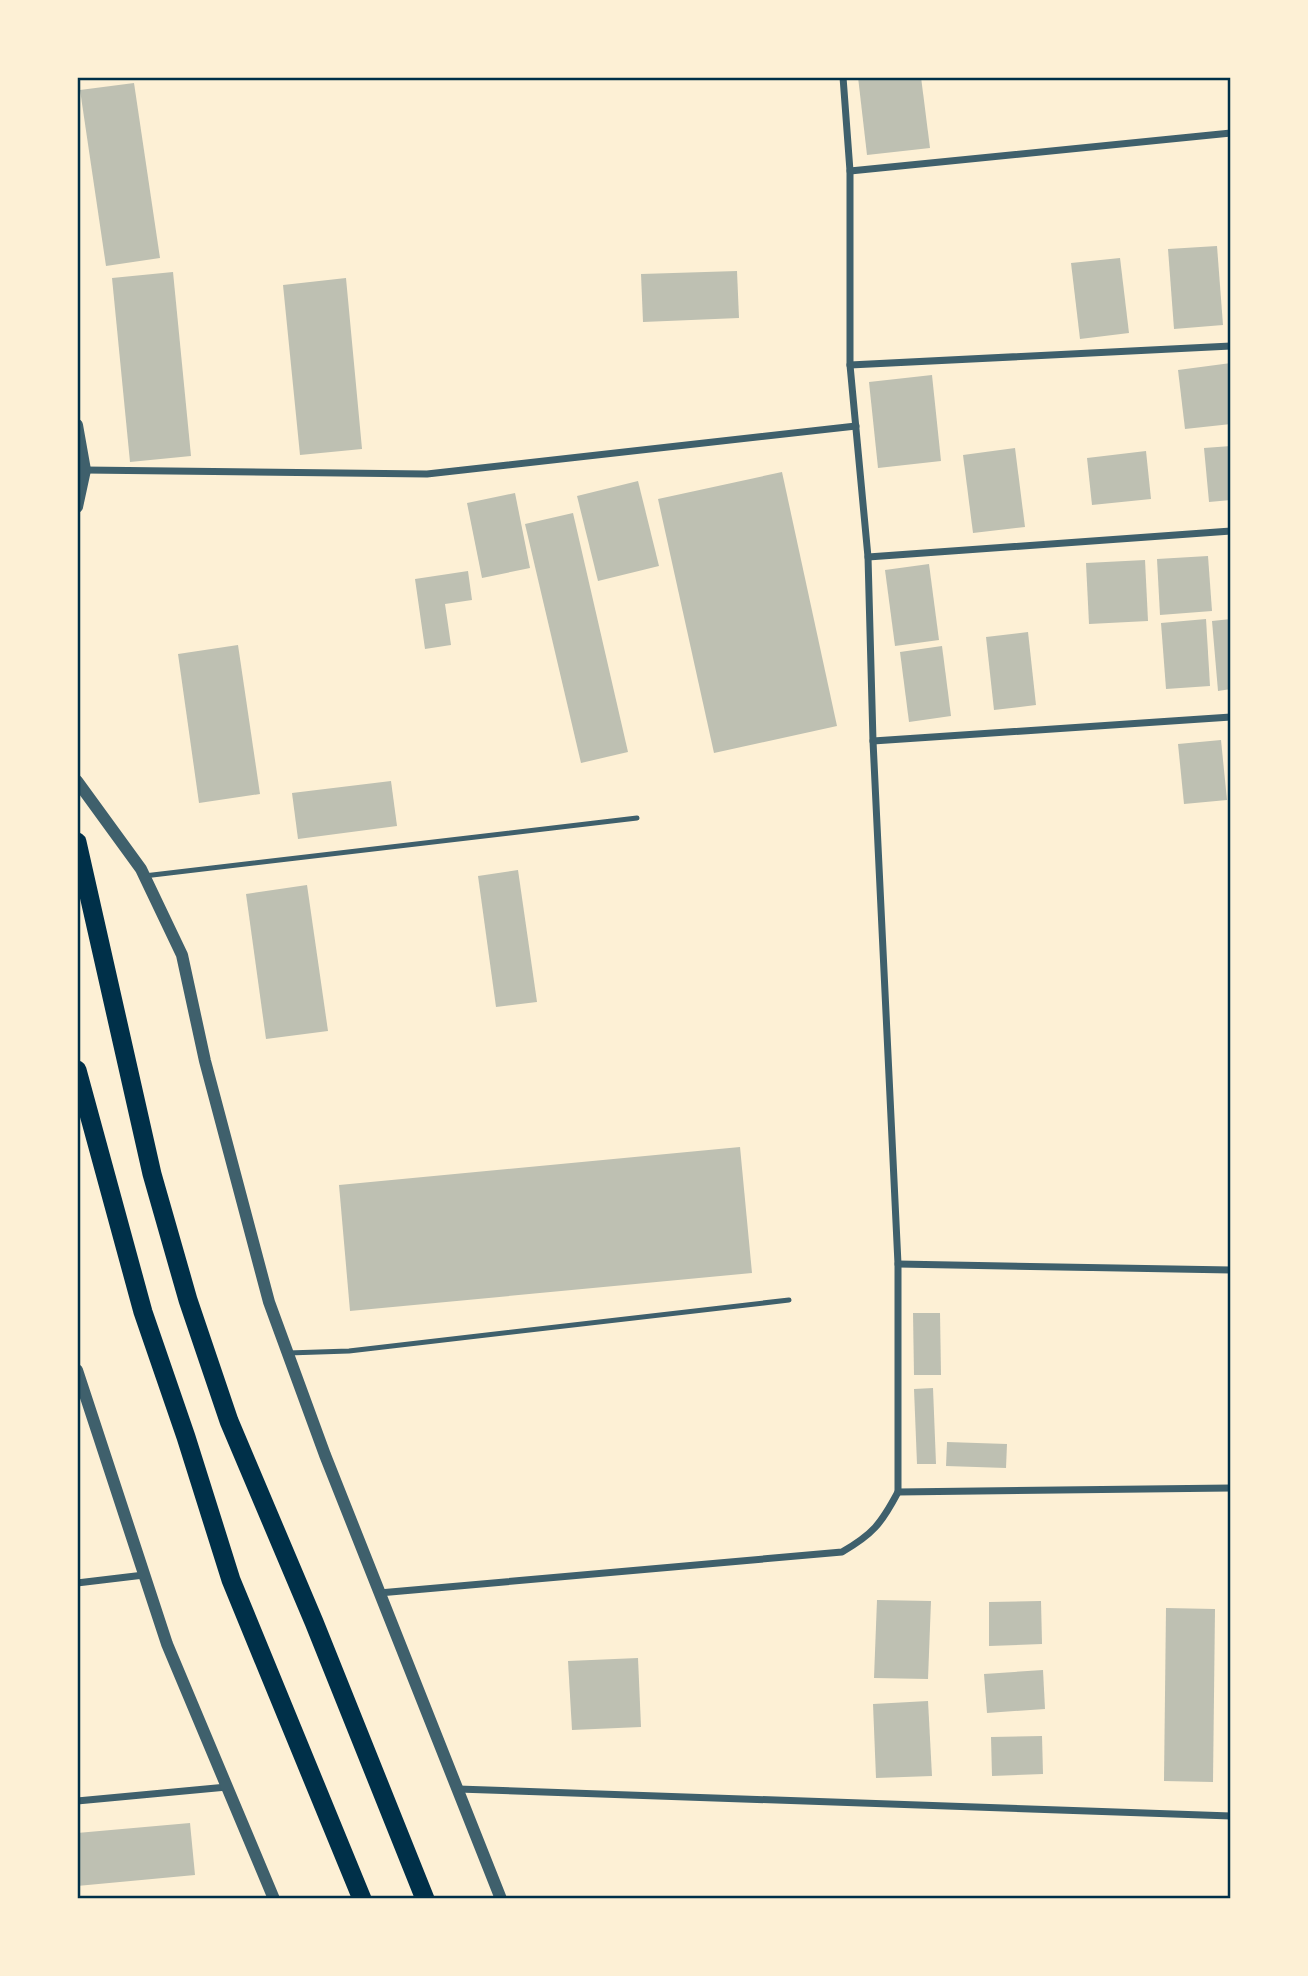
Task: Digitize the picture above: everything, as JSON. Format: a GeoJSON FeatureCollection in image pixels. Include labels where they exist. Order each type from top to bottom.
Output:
{"type":"FeatureCollection","features":[{"type":"Feature","properties":{"kind":"highway"},"geometry":{"type":"LineString","coordinates":[[77,842],[152,1174],[188,1300],[229,1422],[314,1622],[425,1899]]}},
{"type":"Feature","properties":{"kind":"highway"},"geometry":{"type":"LineString","coordinates":[[77,1070],[143,1312],[186,1437],[230,1580],[362,1899]]}},
{"type":"Feature","properties":{"kind":"street"},"geometry":{"type":"LineString","coordinates":[[379,1593],[842,1552],[867,1538],[884,1518],[898,1492],[898,1264],[873,741],[868,557],[850,365],[850,171],[843,77]]}},
{"type":"Feature","properties":{"kind":"street"},"geometry":{"type":"LineString","coordinates":[[850,171],[1231,133]]}},
{"type":"Feature","properties":{"kind":"street"},"geometry":{"type":"LineString","coordinates":[[850,365],[1231,346]]}},
{"type":"Feature","properties":{"kind":"street"},"geometry":{"type":"LineString","coordinates":[[77,425],[85,470],[77,507]]}},
{"type":"Feature","properties":{"kind":"street"},"geometry":{"type":"LineString","coordinates":[[85,470],[427,474],[856,426]]}},
{"type":"Feature","properties":{"kind":"street"},"geometry":{"type":"LineString","coordinates":[[868,557],[1231,531]]}},
{"type":"Feature","properties":{"kind":"street"},"geometry":{"type":"LineString","coordinates":[[873,741],[1231,717]]}},
{"type":"Feature","properties":{"kind":"street"},"geometry":{"type":"LineString","coordinates":[[77,781],[144,876],[182,955],[205,1061],[269,1303],[379,1593],[501,1899]]}},
{"type":"Feature","properties":{"kind":"street"},"geometry":{"type":"LineString","coordinates":[[898,1264],[1231,1270]]}},
{"type":"Feature","properties":{"kind":"street"},"geometry":{"type":"LineString","coordinates":[[77,1370],[167,1644],[274,1899]]}},
{"type":"Feature","properties":{"kind":"street"},"geometry":{"type":"LineString","coordinates":[[898,1492],[1231,1488]]}},
{"type":"Feature","properties":{"kind":"street"},"geometry":{"type":"LineString","coordinates":[[77,1583],[144,1575]]}},
{"type":"Feature","properties":{"kind":"street"},"geometry":{"type":"LineString","coordinates":[[77,1801],[227,1787]]}},
{"type":"Feature","properties":{"kind":"street"},"geometry":{"type":"LineString","coordinates":[[457,1789],[1231,1816]]}},
{"type":"Feature","properties":{"kind":"lane"},"geometry":{"type":"LineString","coordinates":[[144,876],[637,818]]}},
{"type":"Feature","properties":{"kind":"lane"},"geometry":{"type":"LineString","coordinates":[[288,1353],[349,1351],[789,1300]]}},
{"type":"Feature","properties":{"kind":"building"},"geometry":{"type":"Polygon","coordinates":[[[858,77],[921,77],[930,148],[867,155],[858,77]]]}},
{"type":"Feature","properties":{"kind":"building"},"geometry":{"type":"Polygon","coordinates":[[[134,83],[160,258],[106,266],[80,90],[134,83]]]}},
{"type":"Feature","properties":{"kind":"building"},"geometry":{"type":"Polygon","coordinates":[[[1217,246],[1223,325],[1174,329],[1168,249],[1217,246]]]}},
{"type":"Feature","properties":{"kind":"building"},"geometry":{"type":"Polygon","coordinates":[[[1120,258],[1129,333],[1080,339],[1071,263],[1120,258]]]}},
{"type":"Feature","properties":{"kind":"building"},"geometry":{"type":"Polygon","coordinates":[[[737,271],[739,318],[643,322],[641,274],[737,271]]]}},
{"type":"Feature","properties":{"kind":"building"},"geometry":{"type":"Polygon","coordinates":[[[173,272],[191,456],[130,462],[112,278],[173,272]]]}},
{"type":"Feature","properties":{"kind":"building"},"geometry":{"type":"Polygon","coordinates":[[[346,278],[362,449],[300,455],[283,285],[346,278]]]}},
{"type":"Feature","properties":{"kind":"building"},"geometry":{"type":"Polygon","coordinates":[[[1231,363],[1231,424],[1185,429],[1178,370],[1231,363]]]}},
{"type":"Feature","properties":{"kind":"building"},"geometry":{"type":"Polygon","coordinates":[[[932,375],[941,461],[878,468],[869,382],[932,375]]]}},
{"type":"Feature","properties":{"kind":"building"},"geometry":{"type":"Polygon","coordinates":[[[1231,446],[1231,500],[1209,502],[1204,448],[1231,446]]]}},
{"type":"Feature","properties":{"kind":"building"},"geometry":{"type":"Polygon","coordinates":[[[1015,448],[1025,527],[973,533],[963,455],[1015,448]]]}},
{"type":"Feature","properties":{"kind":"building"},"geometry":{"type":"Polygon","coordinates":[[[1146,451],[1151,499],[1092,505],[1087,458],[1146,451]]]}},
{"type":"Feature","properties":{"kind":"building"},"geometry":{"type":"Polygon","coordinates":[[[782,472],[837,726],[714,753],[658,499],[782,472]]]}},
{"type":"Feature","properties":{"kind":"building"},"geometry":{"type":"Polygon","coordinates":[[[638,481],[659,566],[598,581],[577,496],[638,481]]]}},
{"type":"Feature","properties":{"kind":"building"},"geometry":{"type":"Polygon","coordinates":[[[515,493],[530,568],[482,578],[467,503],[515,493]]]}},
{"type":"Feature","properties":{"kind":"building"},"geometry":{"type":"Polygon","coordinates":[[[573,513],[628,752],[581,763],[525,524],[573,513]]]}},
{"type":"Feature","properties":{"kind":"building"},"geometry":{"type":"Polygon","coordinates":[[[1208,556],[1212,611],[1160,615],[1157,559],[1208,556]]]}},
{"type":"Feature","properties":{"kind":"building"},"geometry":{"type":"Polygon","coordinates":[[[1145,560],[1148,621],[1089,624],[1086,563],[1145,560]]]}},
{"type":"Feature","properties":{"kind":"building"},"geometry":{"type":"Polygon","coordinates":[[[929,564],[939,640],[895,646],[885,570],[929,564]]]}},
{"type":"Feature","properties":{"kind":"building"},"geometry":{"type":"Polygon","coordinates":[[[468,571],[472,600],[445,604],[451,645],[425,649],[415,579],[468,571]]]}},
{"type":"Feature","properties":{"kind":"building"},"geometry":{"type":"Polygon","coordinates":[[[1206,619],[1210,686],[1166,689],[1161,623],[1206,619]]]}},
{"type":"Feature","properties":{"kind":"building"},"geometry":{"type":"Polygon","coordinates":[[[1231,619],[1231,689],[1218,691],[1212,621],[1231,619]]]}},
{"type":"Feature","properties":{"kind":"building"},"geometry":{"type":"Polygon","coordinates":[[[1028,632],[1036,705],[994,710],[986,637],[1028,632]]]}},
{"type":"Feature","properties":{"kind":"building"},"geometry":{"type":"Polygon","coordinates":[[[238,645],[260,794],[199,803],[178,654],[238,645]]]}},
{"type":"Feature","properties":{"kind":"building"},"geometry":{"type":"Polygon","coordinates":[[[942,646],[951,716],[909,722],[900,652],[942,646]]]}},
{"type":"Feature","properties":{"kind":"building"},"geometry":{"type":"Polygon","coordinates":[[[1221,740],[1227,800],[1184,804],[1178,744],[1221,740]]]}},
{"type":"Feature","properties":{"kind":"building"},"geometry":{"type":"Polygon","coordinates":[[[391,781],[397,826],[298,839],[292,793],[391,781]]]}},
{"type":"Feature","properties":{"kind":"building"},"geometry":{"type":"Polygon","coordinates":[[[518,870],[537,1002],[496,1007],[478,876],[518,870]]]}},
{"type":"Feature","properties":{"kind":"building"},"geometry":{"type":"Polygon","coordinates":[[[307,885],[328,1031],[266,1039],[246,894],[307,885]]]}},
{"type":"Feature","properties":{"kind":"building"},"geometry":{"type":"Polygon","coordinates":[[[740,1147],[752,1273],[350,1311],[339,1185],[740,1147]]]}},
{"type":"Feature","properties":{"kind":"building"},"geometry":{"type":"Polygon","coordinates":[[[913,1313],[940,1313],[941,1375],[914,1375],[913,1313]]]}},
{"type":"Feature","properties":{"kind":"building"},"geometry":{"type":"Polygon","coordinates":[[[933,1388],[936,1464],[917,1464],[914,1389],[933,1388]]]}},
{"type":"Feature","properties":{"kind":"building"},"geometry":{"type":"Polygon","coordinates":[[[947,1442],[1007,1444],[1006,1468],[946,1466],[947,1442]]]}},
{"type":"Feature","properties":{"kind":"building"},"geometry":{"type":"Polygon","coordinates":[[[877,1600],[931,1601],[928,1679],[874,1678],[877,1600]]]}},
{"type":"Feature","properties":{"kind":"building"},"geometry":{"type":"Polygon","coordinates":[[[1041,1601],[1042,1644],[989,1646],[989,1602],[1041,1601]]]}},
{"type":"Feature","properties":{"kind":"building"},"geometry":{"type":"Polygon","coordinates":[[[1166,1608],[1215,1609],[1213,1782],[1164,1781],[1166,1608]]]}},
{"type":"Feature","properties":{"kind":"building"},"geometry":{"type":"Polygon","coordinates":[[[638,1658],[641,1727],[572,1730],[568,1661],[638,1658]]]}},
{"type":"Feature","properties":{"kind":"building"},"geometry":{"type":"Polygon","coordinates":[[[1043,1670],[1045,1709],[987,1713],[984,1674],[1043,1670]]]}},
{"type":"Feature","properties":{"kind":"building"},"geometry":{"type":"Polygon","coordinates":[[[928,1701],[932,1776],[876,1778],[873,1704],[928,1701]]]}},
{"type":"Feature","properties":{"kind":"building"},"geometry":{"type":"Polygon","coordinates":[[[1042,1736],[1043,1774],[992,1776],[991,1737],[1042,1736]]]}},
{"type":"Feature","properties":{"kind":"building"},"geometry":{"type":"Polygon","coordinates":[[[190,1823],[195,1875],[77,1886],[77,1833],[190,1823]]]}}]}
